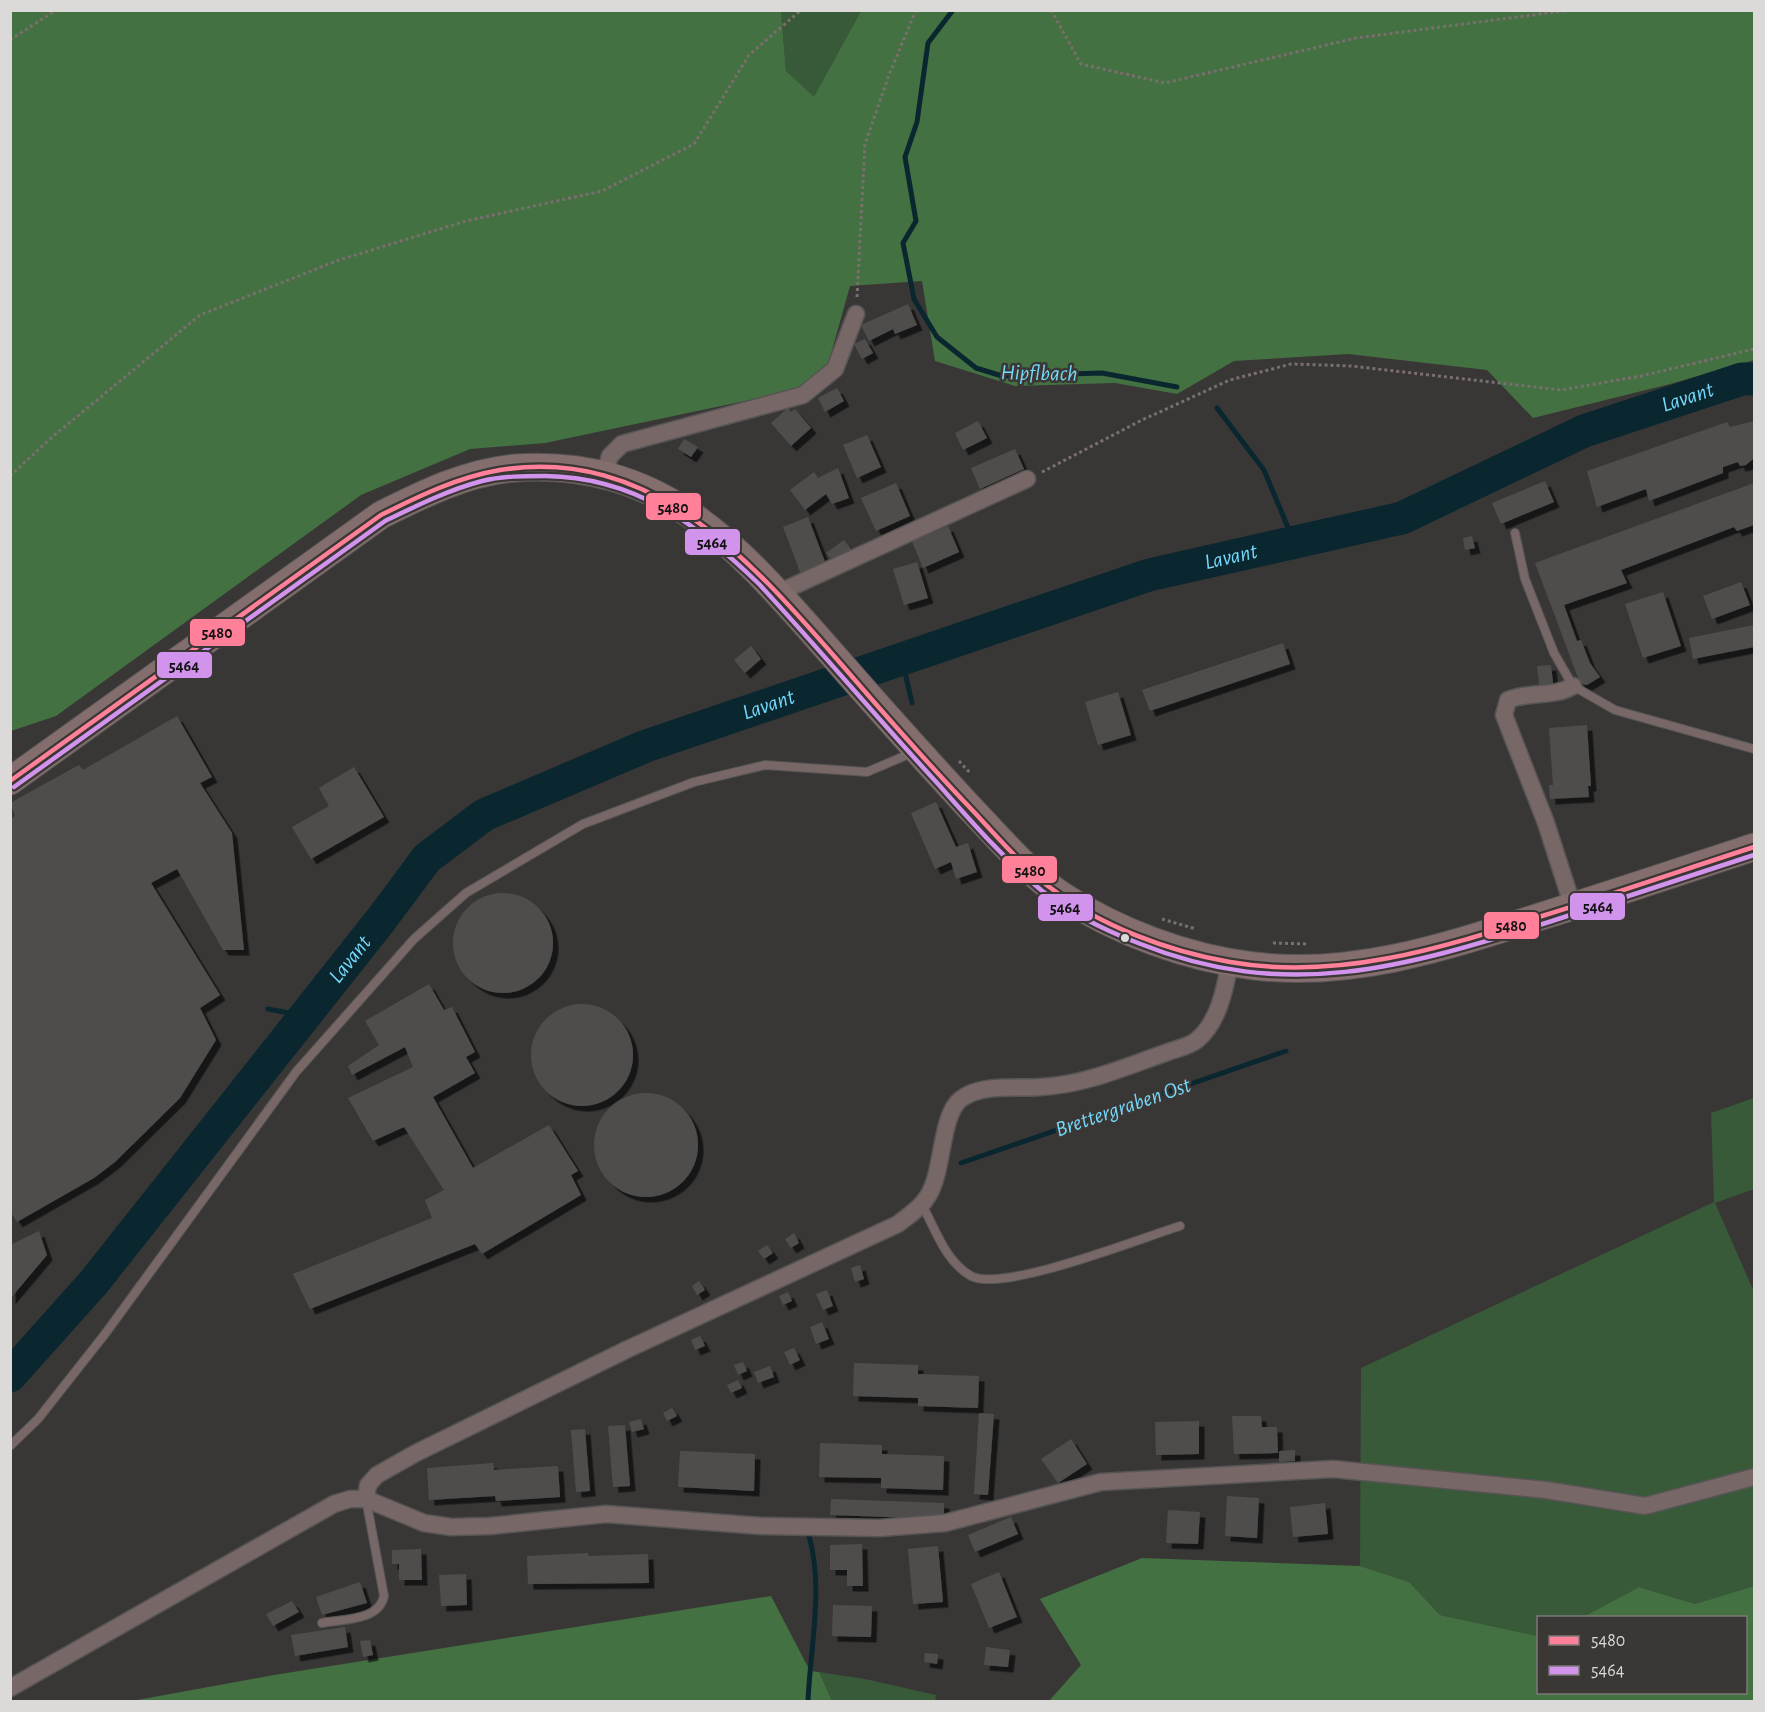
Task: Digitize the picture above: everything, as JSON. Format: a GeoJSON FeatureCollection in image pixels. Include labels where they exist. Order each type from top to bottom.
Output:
{"type":"FeatureCollection","features":[{"type":"Feature","properties":{"kind":"main road"},"geometry":{"type":"LineString","coordinates":[[10,781],[381,515],[433,490],[472,476],[503,470],[558,468],[604,475],[635,484],[666,498],[704,522],[741,554],[778,593],[917,751],[1011,851],[1058,893],[1091,913],[1189,953],[1230,962],[1297,969],[1342,968],[1390,961],[1456,944],[1755,848]]}},
{"type":"Feature","properties":{"kind":"street"},"geometry":{"type":"LineString","coordinates":[[604,475],[610,456],[622,444],[803,395],[835,369],[856,314]]}},
{"type":"Feature","properties":{"kind":"street"},"geometry":{"type":"LineString","coordinates":[[778,593],[1027,480]]}},
{"type":"Feature","properties":{"kind":"street"},"geometry":{"type":"LineString","coordinates":[[1573,686],[1561,693],[1519,696],[1508,700],[1504,715],[1546,823],[1573,907]]}},
{"type":"Feature","properties":{"kind":"street"},"geometry":{"type":"LineString","coordinates":[[366,1499],[368,1485],[377,1475],[416,1453],[628,1349],[898,1224],[922,1205],[937,1177],[952,1110],[959,1100],[983,1089],[1060,1086],[1109,1073],[1196,1042],[1211,1023],[1224,993],[1230,962]]}},
{"type":"Feature","properties":{"kind":"street"},"geometry":{"type":"LineString","coordinates":[[10,1688],[334,1504],[350,1499],[366,1499],[424,1523],[451,1527],[490,1526],[606,1514],[761,1526],[880,1528],[945,1523],[1101,1482],[1334,1469],[1546,1490],[1645,1506],[1755,1477]]}},
{"type":"Feature","properties":{"kind":"lane"},"geometry":{"type":"LineString","coordinates":[[1515,533],[1525,579],[1554,652],[1573,686],[1615,710],[1755,749]]}},
{"type":"Feature","properties":{"kind":"lane"},"geometry":{"type":"LineString","coordinates":[[10,1446],[38,1419],[105,1334],[296,1072],[414,939],[466,893],[583,824],[694,782],[765,765],[867,772],[917,751]]}},
{"type":"Feature","properties":{"kind":"lane"},"geometry":{"type":"LineString","coordinates":[[922,1205],[943,1248],[957,1265],[977,1278],[999,1280],[1026,1275],[1180,1226]]}},
{"type":"Feature","properties":{"kind":"lane"},"geometry":{"type":"LineString","coordinates":[[322,1623],[374,1614],[382,1606],[384,1596],[366,1499]]}},
{"type":"Feature","properties":{"kind":"path"},"geometry":{"type":"LineString","coordinates":[[10,40],[56,10]]}},
{"type":"Feature","properties":{"kind":"path"},"geometry":{"type":"LineString","coordinates":[[10,476],[51,438],[200,315],[339,260],[466,221],[602,191],[694,144],[749,55],[801,10]]}},
{"type":"Feature","properties":{"kind":"path"},"geometry":{"type":"LineString","coordinates":[[856,314],[866,144],[889,75],[916,10]]}},
{"type":"Feature","properties":{"kind":"path"},"geometry":{"type":"LineString","coordinates":[[1051,10],[1081,64],[1165,83],[1356,38],[1571,10]]}},
{"type":"Feature","properties":{"kind":"path"},"geometry":{"type":"LineString","coordinates":[[1027,480],[1142,420],[1230,380],[1291,364],[1351,366],[1562,390],[1641,376],[1755,349]]}},
{"type":"Feature","properties":{"kind":"path"},"geometry":{"type":"LineString","coordinates":[[954,758],[978,781]]}},
{"type":"Feature","properties":{"kind":"path"},"geometry":{"type":"LineString","coordinates":[[1152,915],[1202,931]]}},
{"type":"Feature","properties":{"kind":"path"},"geometry":{"type":"LineString","coordinates":[[1262,943],[1315,944]]}},
{"type":"Feature","properties":{"kind":"green space"},"geometry":{"type":"Polygon","coordinates":[[[10,11],[781,11],[786,71],[814,97],[861,11],[1754,11],[1754,360],[1670,384],[1533,418],[1487,370],[1348,354],[1234,361],[1177,394],[1115,383],[1015,386],[935,361],[922,281],[850,286],[827,368],[797,390],[545,443],[470,449],[361,495],[56,716],[11,731],[10,11]]]}},
{"type":"Feature","properties":{"kind":"green space"},"geometry":{"type":"Polygon","coordinates":[[[781,11],[861,11],[814,98],[786,71],[781,11]]]}},
{"type":"Feature","properties":{"kind":"green space"},"geometry":{"type":"Polygon","coordinates":[[[1754,1098],[1754,1189],[1715,1203],[1754,1292],[1754,1586],[1695,1604],[1639,1587],[1585,1616],[1537,1616],[1537,1636],[1440,1615],[1409,1582],[1360,1566],[1361,1368],[1714,1202],[1711,1113],[1754,1098]]]}},
{"type":"Feature","properties":{"kind":"green space"},"geometry":{"type":"Polygon","coordinates":[[[1142,1558],[1360,1566],[1409,1582],[1440,1615],[1537,1636],[1537,1694],[1747,1694],[1747,1616],[1585,1616],[1639,1587],[1695,1604],[1754,1586],[1754,1701],[1049,1701],[1081,1665],[1040,1599],[1142,1558]]]}},
{"type":"Feature","properties":{"kind":"green space"},"geometry":{"type":"Polygon","coordinates":[[[771,1596],[810,1671],[819,1672],[832,1701],[132,1701],[274,1675],[771,1596]]]}},
{"type":"Feature","properties":{"kind":"green space"},"geometry":{"type":"Polygon","coordinates":[[[819,1672],[865,1679],[936,1695],[935,1701],[832,1701],[819,1672]]]}},
{"type":"Feature","properties":{"kind":"building"},"geometry":{"type":"Polygon","coordinates":[[[908,304],[917,325],[895,334],[893,329],[869,341],[861,325],[908,304]]]}},
{"type":"Feature","properties":{"kind":"building"},"geometry":{"type":"Polygon","coordinates":[[[865,339],[873,353],[862,359],[854,344],[865,339]]]}},
{"type":"Feature","properties":{"kind":"building"},"geometry":{"type":"Polygon","coordinates":[[[837,388],[844,401],[825,412],[818,398],[837,388]]]}},
{"type":"Feature","properties":{"kind":"building"},"geometry":{"type":"Polygon","coordinates":[[[788,408],[791,412],[795,409],[811,428],[791,446],[771,423],[788,408]]]}},
{"type":"Feature","properties":{"kind":"building"},"geometry":{"type":"Polygon","coordinates":[[[978,421],[987,438],[963,450],[955,433],[978,421]]]}},
{"type":"Feature","properties":{"kind":"building"},"geometry":{"type":"Polygon","coordinates":[[[1754,421],[1754,458],[1746,465],[1740,466],[1738,462],[1723,467],[1723,473],[1649,501],[1646,489],[1597,507],[1587,471],[1727,422],[1730,427],[1754,421]]]}},
{"type":"Feature","properties":{"kind":"building"},"geometry":{"type":"Polygon","coordinates":[[[867,435],[881,467],[857,478],[843,445],[867,435]]]}},
{"type":"Feature","properties":{"kind":"building"},"geometry":{"type":"Polygon","coordinates":[[[684,439],[698,447],[691,457],[678,449],[684,439]]]}},
{"type":"Feature","properties":{"kind":"building"},"geometry":{"type":"Polygon","coordinates":[[[1015,449],[1024,469],[980,489],[971,468],[1015,449]]]}},
{"type":"Feature","properties":{"kind":"building"},"geometry":{"type":"Polygon","coordinates":[[[838,468],[849,498],[832,504],[826,494],[805,510],[790,490],[814,472],[818,478],[838,468]]]}},
{"type":"Feature","properties":{"kind":"building"},"geometry":{"type":"Polygon","coordinates":[[[1545,481],[1554,502],[1501,524],[1492,503],[1545,481]]]}},
{"type":"Feature","properties":{"kind":"building"},"geometry":{"type":"Polygon","coordinates":[[[896,483],[910,516],[876,531],[861,498],[896,483]]]}},
{"type":"Feature","properties":{"kind":"building"},"geometry":{"type":"Polygon","coordinates":[[[1754,483],[1754,525],[1737,531],[1734,527],[1621,570],[1627,583],[1564,605],[1577,641],[1581,640],[1590,663],[1600,677],[1587,685],[1580,683],[1535,563],[1754,483]]]}},
{"type":"Feature","properties":{"kind":"building"},"geometry":{"type":"Polygon","coordinates":[[[808,517],[827,567],[802,577],[783,527],[808,517]]]}},
{"type":"Feature","properties":{"kind":"building"},"geometry":{"type":"Polygon","coordinates":[[[948,526],[959,552],[923,568],[912,541],[948,526]]]}},
{"type":"Feature","properties":{"kind":"building"},"geometry":{"type":"Polygon","coordinates":[[[1472,536],[1475,548],[1465,550],[1463,538],[1472,536]]]}},
{"type":"Feature","properties":{"kind":"building"},"geometry":{"type":"Polygon","coordinates":[[[844,540],[853,551],[835,564],[826,553],[844,540]]]}},
{"type":"Feature","properties":{"kind":"building"},"geometry":{"type":"Polygon","coordinates":[[[917,562],[928,598],[904,605],[893,569],[917,562]]]}},
{"type":"Feature","properties":{"kind":"building"},"geometry":{"type":"Polygon","coordinates":[[[1741,582],[1750,605],[1712,619],[1703,596],[1741,582]]]}},
{"type":"Feature","properties":{"kind":"building"},"geometry":{"type":"Polygon","coordinates":[[[1663,592],[1681,646],[1643,658],[1625,604],[1663,592]]]}},
{"type":"Feature","properties":{"kind":"building"},"geometry":{"type":"Polygon","coordinates":[[[1754,625],[1754,647],[1693,659],[1689,638],[1754,625]]]}},
{"type":"Feature","properties":{"kind":"building"},"geometry":{"type":"Polygon","coordinates":[[[1283,643],[1290,664],[1150,711],[1142,690],[1283,643]]]}},
{"type":"Feature","properties":{"kind":"building"},"geometry":{"type":"Polygon","coordinates":[[[751,646],[761,659],[745,673],[734,660],[751,646]]]}},
{"type":"Feature","properties":{"kind":"building"},"geometry":{"type":"Polygon","coordinates":[[[1551,665],[1554,691],[1540,692],[1537,666],[1551,665]]]}},
{"type":"Feature","properties":{"kind":"building"},"geometry":{"type":"Polygon","coordinates":[[[1118,692],[1131,735],[1098,745],[1085,702],[1118,692]]]}},
{"type":"Feature","properties":{"kind":"building"},"geometry":{"type":"Polygon","coordinates":[[[177,716],[212,777],[200,783],[232,833],[244,950],[223,950],[177,869],[151,883],[220,995],[200,1008],[216,1040],[180,1098],[115,1162],[94,1178],[17,1222],[10,1211],[10,819],[15,816],[10,803],[79,765],[83,770],[177,716]]]}},
{"type":"Feature","properties":{"kind":"building"},"geometry":{"type":"Polygon","coordinates":[[[1587,725],[1591,786],[1588,786],[1589,797],[1550,799],[1549,785],[1553,785],[1549,728],[1587,725]]]}},
{"type":"Feature","properties":{"kind":"building"},"geometry":{"type":"Polygon","coordinates":[[[354,767],[384,817],[311,859],[292,827],[329,806],[319,788],[354,767]]]}},
{"type":"Feature","properties":{"kind":"building"},"geometry":{"type":"Polygon","coordinates":[[[936,802],[956,847],[968,843],[977,872],[956,879],[951,862],[935,869],[911,813],[936,802]]]}},
{"type":"Feature","properties":{"kind":"building"},"geometry":{"type":"Polygon","coordinates":[[[503,893],[531,901],[545,915],[553,943],[545,971],[531,985],[503,993],[475,985],[461,971],[453,943],[461,915],[475,901],[503,893]]]}},
{"type":"Feature","properties":{"kind":"building"},"geometry":{"type":"Polygon","coordinates":[[[429,984],[444,1010],[452,1007],[475,1052],[466,1057],[475,1073],[433,1097],[473,1168],[549,1125],[578,1171],[571,1175],[581,1195],[482,1254],[475,1244],[310,1309],[293,1274],[432,1218],[425,1200],[444,1190],[404,1127],[373,1141],[348,1098],[413,1067],[405,1047],[352,1075],[348,1066],[379,1045],[365,1021],[429,984]]]}},
{"type":"Feature","properties":{"kind":"building"},"geometry":{"type":"Polygon","coordinates":[[[582,1004],[602,1008],[618,1019],[629,1035],[633,1055],[629,1075],[618,1091],[602,1102],[582,1106],[562,1102],[546,1091],[535,1075],[531,1055],[535,1035],[546,1019],[562,1008],[582,1004]]]}},
{"type":"Feature","properties":{"kind":"building"},"geometry":{"type":"Polygon","coordinates":[[[646,1093],[666,1097],[683,1108],[694,1125],[698,1145],[694,1165],[683,1182],[666,1193],[646,1197],[626,1193],[609,1182],[598,1165],[594,1145],[598,1125],[609,1108],[626,1097],[646,1093]]]}},
{"type":"Feature","properties":{"kind":"building"},"geometry":{"type":"Polygon","coordinates":[[[39,1231],[47,1255],[10,1299],[10,1245],[39,1231]]]}},
{"type":"Feature","properties":{"kind":"building"},"geometry":{"type":"Polygon","coordinates":[[[794,1233],[799,1243],[791,1248],[785,1239],[794,1233]]]}},
{"type":"Feature","properties":{"kind":"building"},"geometry":{"type":"Polygon","coordinates":[[[767,1245],[773,1253],[764,1259],[758,1251],[767,1245]]]}},
{"type":"Feature","properties":{"kind":"building"},"geometry":{"type":"Polygon","coordinates":[[[860,1265],[864,1279],[855,1282],[851,1268],[860,1265]]]}},
{"type":"Feature","properties":{"kind":"building"},"geometry":{"type":"Polygon","coordinates":[[[699,1281],[705,1290],[697,1295],[692,1286],[699,1281]]]}},
{"type":"Feature","properties":{"kind":"building"},"geometry":{"type":"Polygon","coordinates":[[[827,1290],[833,1306],[823,1310],[816,1294],[827,1290]]]}},
{"type":"Feature","properties":{"kind":"building"},"geometry":{"type":"Polygon","coordinates":[[[788,1292],[792,1301],[783,1305],[779,1296],[788,1292]]]}},
{"type":"Feature","properties":{"kind":"building"},"geometry":{"type":"Polygon","coordinates":[[[822,1322],[829,1339],[816,1344],[810,1327],[822,1322]]]}},
{"type":"Feature","properties":{"kind":"building"},"geometry":{"type":"Polygon","coordinates":[[[700,1336],[705,1346],[695,1350],[691,1340],[700,1336]]]}},
{"type":"Feature","properties":{"kind":"building"},"geometry":{"type":"Polygon","coordinates":[[[794,1348],[800,1360],[790,1365],[784,1352],[794,1348]]]}},
{"type":"Feature","properties":{"kind":"building"},"geometry":{"type":"Polygon","coordinates":[[[743,1362],[747,1371],[738,1375],[734,1365],[743,1362]]]}},
{"type":"Feature","properties":{"kind":"building"},"geometry":{"type":"Polygon","coordinates":[[[854,1363],[918,1365],[918,1374],[979,1376],[978,1408],[918,1406],[918,1398],[853,1396],[854,1363]]]}},
{"type":"Feature","properties":{"kind":"building"},"geometry":{"type":"Polygon","coordinates":[[[770,1366],[774,1377],[758,1383],[754,1372],[770,1366]]]}},
{"type":"Feature","properties":{"kind":"building"},"geometry":{"type":"Polygon","coordinates":[[[738,1380],[742,1388],[731,1393],[727,1385],[738,1380]]]}},
{"type":"Feature","properties":{"kind":"building"},"geometry":{"type":"Polygon","coordinates":[[[672,1408],[677,1416],[667,1421],[663,1413],[672,1408]]]}},
{"type":"Feature","properties":{"kind":"building"},"geometry":{"type":"Polygon","coordinates":[[[979,1413],[994,1414],[988,1495],[974,1494],[979,1413]]]}},
{"type":"Feature","properties":{"kind":"building"},"geometry":{"type":"Polygon","coordinates":[[[1232,1416],[1261,1416],[1262,1427],[1277,1427],[1278,1453],[1234,1454],[1232,1416]]]}},
{"type":"Feature","properties":{"kind":"building"},"geometry":{"type":"Polygon","coordinates":[[[641,1419],[644,1429],[632,1432],[629,1422],[641,1419]]]}},
{"type":"Feature","properties":{"kind":"building"},"geometry":{"type":"Polygon","coordinates":[[[1199,1421],[1199,1454],[1156,1455],[1155,1422],[1199,1421]]]}},
{"type":"Feature","properties":{"kind":"building"},"geometry":{"type":"Polygon","coordinates":[[[625,1425],[630,1486],[613,1487],[608,1426],[625,1425]]]}},
{"type":"Feature","properties":{"kind":"building"},"geometry":{"type":"Polygon","coordinates":[[[585,1429],[590,1491],[576,1492],[571,1430],[585,1429]]]}},
{"type":"Feature","properties":{"kind":"building"},"geometry":{"type":"Polygon","coordinates":[[[1071,1439],[1087,1464],[1058,1483],[1041,1459],[1071,1439]]]}},
{"type":"Feature","properties":{"kind":"building"},"geometry":{"type":"Polygon","coordinates":[[[820,1443],[882,1445],[882,1454],[944,1456],[943,1490],[881,1488],[881,1478],[819,1477],[820,1443]]]}},
{"type":"Feature","properties":{"kind":"building"},"geometry":{"type":"Polygon","coordinates":[[[1295,1450],[1295,1461],[1279,1462],[1279,1451],[1295,1450]]]}},
{"type":"Feature","properties":{"kind":"building"},"geometry":{"type":"Polygon","coordinates":[[[680,1451],[755,1454],[754,1491],[678,1487],[680,1451]]]}},
{"type":"Feature","properties":{"kind":"building"},"geometry":{"type":"Polygon","coordinates":[[[493,1463],[494,1470],[558,1466],[560,1497],[496,1501],[495,1496],[429,1500],[427,1468],[493,1463]]]}},
{"type":"Feature","properties":{"kind":"building"},"geometry":{"type":"Polygon","coordinates":[[[1227,1496],[1259,1498],[1257,1538],[1225,1536],[1227,1496]]]}},
{"type":"Feature","properties":{"kind":"building"},"geometry":{"type":"Polygon","coordinates":[[[831,1499],[944,1503],[944,1519],[830,1515],[831,1499]]]}},
{"type":"Feature","properties":{"kind":"building"},"geometry":{"type":"Polygon","coordinates":[[[1325,1503],[1328,1534],[1293,1537],[1290,1507],[1325,1503]]]}},
{"type":"Feature","properties":{"kind":"building"},"geometry":{"type":"Polygon","coordinates":[[[1168,1510],[1200,1512],[1198,1544],[1166,1543],[1168,1510]]]}},
{"type":"Feature","properties":{"kind":"building"},"geometry":{"type":"Polygon","coordinates":[[[1011,1517],[1018,1534],[975,1552],[968,1535],[1011,1517]]]}},
{"type":"Feature","properties":{"kind":"building"},"geometry":{"type":"Polygon","coordinates":[[[862,1544],[863,1586],[847,1586],[847,1570],[830,1570],[830,1545],[862,1544]]]}},
{"type":"Feature","properties":{"kind":"building"},"geometry":{"type":"Polygon","coordinates":[[[938,1546],[943,1602],[913,1604],[908,1549],[938,1546]]]}},
{"type":"Feature","properties":{"kind":"building"},"geometry":{"type":"Polygon","coordinates":[[[421,1549],[422,1580],[399,1580],[399,1564],[392,1564],[392,1550],[421,1549]]]}},
{"type":"Feature","properties":{"kind":"building"},"geometry":{"type":"Polygon","coordinates":[[[588,1553],[589,1556],[648,1554],[649,1583],[528,1584],[527,1556],[588,1553]]]}},
{"type":"Feature","properties":{"kind":"building"},"geometry":{"type":"Polygon","coordinates":[[[999,1572],[1017,1617],[989,1628],[971,1584],[999,1572]]]}},
{"type":"Feature","properties":{"kind":"building"},"geometry":{"type":"Polygon","coordinates":[[[466,1574],[467,1605],[441,1606],[439,1575],[466,1574]]]}},
{"type":"Feature","properties":{"kind":"building"},"geometry":{"type":"Polygon","coordinates":[[[360,1582],[367,1603],[322,1615],[316,1597],[360,1582]]]}},
{"type":"Feature","properties":{"kind":"building"},"geometry":{"type":"Polygon","coordinates":[[[292,1601],[299,1612],[273,1626],[266,1614],[292,1601]]]}},
{"type":"Feature","properties":{"kind":"building"},"geometry":{"type":"Polygon","coordinates":[[[833,1605],[872,1606],[871,1637],[832,1636],[833,1605]]]}},
{"type":"Feature","properties":{"kind":"building"},"geometry":{"type":"Polygon","coordinates":[[[345,1627],[348,1647],[295,1656],[291,1635],[345,1627]]]}},
{"type":"Feature","properties":{"kind":"building"},"geometry":{"type":"Polygon","coordinates":[[[370,1640],[373,1655],[363,1657],[360,1641],[370,1640]]]}},
{"type":"Feature","properties":{"kind":"building"},"geometry":{"type":"Polygon","coordinates":[[[986,1647],[1010,1650],[1008,1667],[984,1665],[986,1647]]]}},
{"type":"Feature","properties":{"kind":"building"},"geometry":{"type":"Polygon","coordinates":[[[925,1653],[938,1654],[937,1664],[924,1662],[925,1653]]]}},
{"type":"Feature","properties":{"kind":"waterway","name":"Hipflbach"},"geometry":{"type":"LineString","coordinates":[[953,10],[928,43],[917,122],[905,157],[916,221],[903,243],[914,299],[937,337],[976,368],[1002,376],[1102,373],[1177,387]]}},
{"type":"Feature","properties":{"kind":"waterway","name":"Lavant"},"geometry":{"type":"LineString","coordinates":[[10,1376],[94,1282],[380,921],[427,858],[484,815],[646,746],[1149,575],[1402,518],[1584,431],[1742,379],[1754,379]]}},
{"type":"Feature","properties":{"kind":"waterway","name":"Hipflbach"},"geometry":{"type":"LineString","coordinates":[[1217,408],[1264,470],[1294,542]]}},
{"type":"Feature","properties":{"kind":"waterway","name":"Brettergraben Ost"},"geometry":{"type":"LineString","coordinates":[[902,659],[912,703]]}},
{"type":"Feature","properties":{"kind":"waterway"},"geometry":{"type":"LineString","coordinates":[[268,1009],[305,1016]]}},
{"type":"Feature","properties":{"kind":"waterway","name":"Brettergraben Ost"},"geometry":{"type":"LineString","coordinates":[[961,1163],[1286,1051]]}},
{"type":"Feature","properties":{"kind":"waterway","name":"Brettergraben Ost"},"geometry":{"type":"LineString","coordinates":[[808,1702],[816,1597],[809,1536]]}},
{"type":"Feature","properties":{"kind":"transit line","name":"5480"},"geometry":{"type":"LineString","coordinates":[[10,781],[381,515],[424,494],[469,477],[500,470],[555,467],[605,476],[651,494],[694,520],[734,551],[772,587],[924,758],[1028,869],[1048,886],[1090,913],[1158,944],[1230,962],[1270,967],[1350,964],[1389,958],[1427,950],[1504,928],[1754,847]]}},
{"type":"Feature","properties":{"kind":"transit line","name":"5464"},"geometry":{"type":"LineString","coordinates":[[14,787],[385,521],[420,504],[482,481],[506,477],[545,476],[578,478],[608,485],[663,508],[688,524],[736,562],[759,584],[976,826],[1014,866],[1041,890],[1100,927],[1138,943],[1192,961],[1245,971],[1295,975],[1345,972],[1395,964],[1445,953],[1549,922],[1754,855]]}}]}
